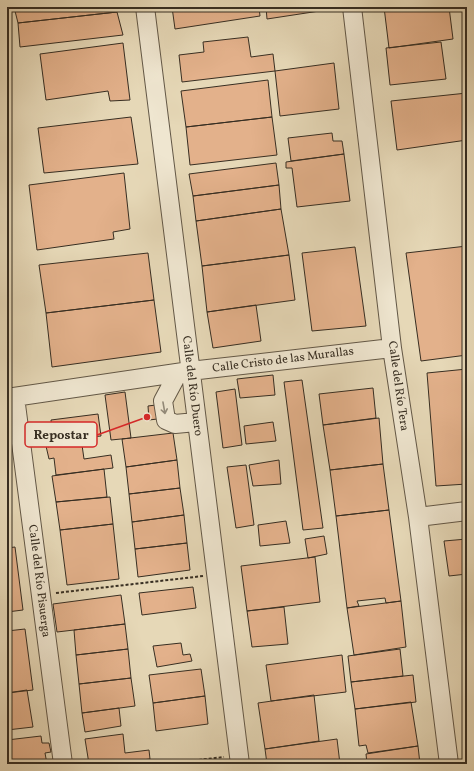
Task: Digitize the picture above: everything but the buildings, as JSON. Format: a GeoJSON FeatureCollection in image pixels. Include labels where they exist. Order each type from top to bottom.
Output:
{"type":"FeatureCollection","features":[{"type":"Feature","properties":{"kind":"street","name":"Calle del Río Duero"},"geometry":{"type":"LineString","coordinates":[[145,7],[184,372],[196,422],[239,760]]}},
{"type":"Feature","properties":{"kind":"street","name":"Calle del Río Tera"},"geometry":{"type":"LineString","coordinates":[[352,7],[392,348],[418,517],[449,764]]}},
{"type":"Feature","properties":{"kind":"street","name":"Calle Cristo de las Murallas"},"geometry":{"type":"LineString","coordinates":[[11,398],[184,372],[392,348]]}},
{"type":"Feature","properties":{"kind":"street"},"geometry":{"type":"LineString","coordinates":[[184,372],[163,402],[166,420],[175,424],[196,422]]}},
{"type":"Feature","properties":{"kind":"street","name":"Calle del Río Pisuerga"},"geometry":{"type":"LineString","coordinates":[[11,398],[41,595],[63,764]]}},
{"type":"Feature","properties":{"kind":"street"},"geometry":{"type":"LineString","coordinates":[[418,517],[467,511]]}},
{"type":"Feature","properties":{"kind":"path"},"geometry":{"type":"LineString","coordinates":[[41,595],[216,574]]}},
{"type":"Feature","properties":{"kind":"path"},"geometry":{"type":"LineString","coordinates":[[164,764],[239,760]]}},
{"type":"Feature","properties":{"kind":"place","name":"Repostar"},"geometry":{"type":"Point","coordinates":[147,417]}}]}
